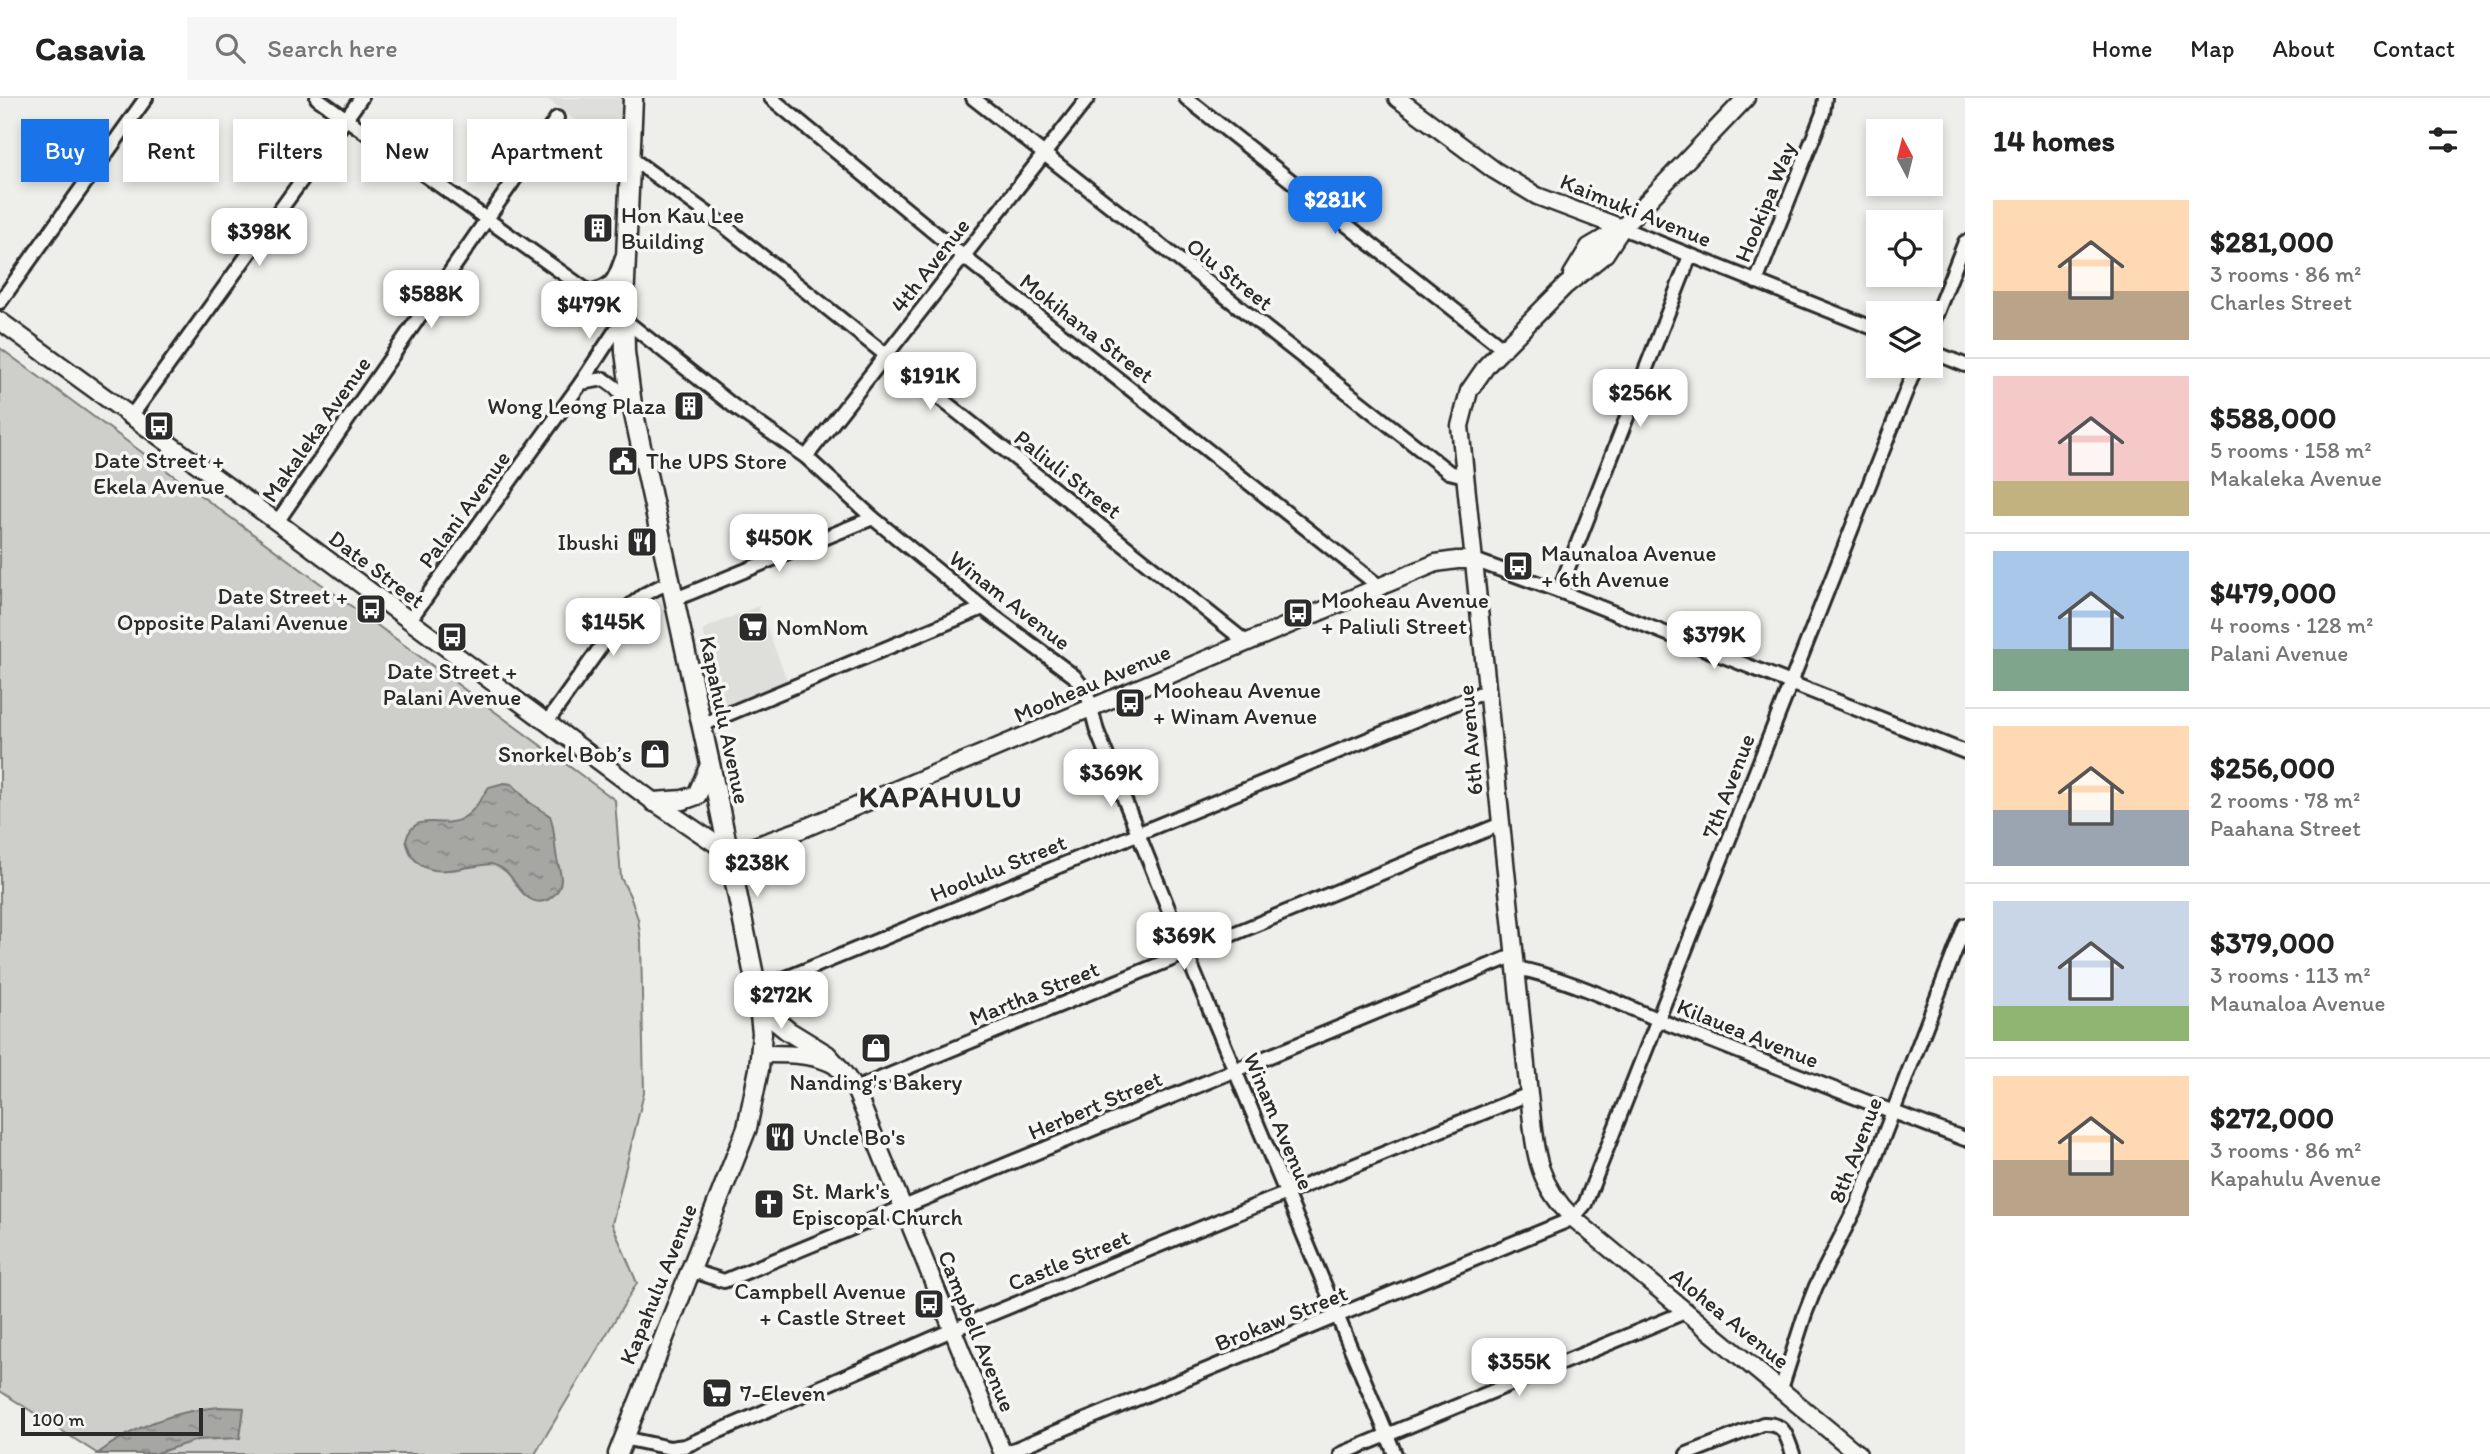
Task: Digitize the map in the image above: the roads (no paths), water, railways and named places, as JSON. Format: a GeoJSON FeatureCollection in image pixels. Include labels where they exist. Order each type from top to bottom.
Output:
{"type":"FeatureCollection","features":[{"type":"Feature","properties":{"kind":"main road","name":"Kapahulu Avenue"},"geometry":{"type":"LineString","coordinates":[[621,1446],[747,1128],[761,1054],[757,990],[632,405],[625,352],[624,318],[633,98]]}},
{"type":"Feature","properties":{"kind":"main road"},"geometry":{"type":"LineString","coordinates":[[654,802],[683,800],[697,794],[710,765]]}},
{"type":"Feature","properties":{"kind":"main road"},"geometry":{"type":"LineString","coordinates":[[760,1008],[788,1031],[827,1055],[839,1068]]}},
{"type":"Feature","properties":{"kind":"street"},"geometry":{"type":"LineString","coordinates":[[0,302],[146,98]]}},
{"type":"Feature","properties":{"kind":"street","name":"Winam Avenue"},"geometry":{"type":"LineString","coordinates":[[317,98],[589,292],[736,408],[806,457],[873,517],[983,608],[1074,677],[1087,693],[1097,731],[1185,953],[1395,1454]]}},
{"type":"Feature","properties":{"kind":"street"},"geometry":{"type":"LineString","coordinates":[[130,418],[361,98]]}},
{"type":"Feature","properties":{"kind":"street","name":"Mokihana Street"},"geometry":{"type":"LineString","coordinates":[[771,98],[964,257],[1380,587]]}},
{"type":"Feature","properties":{"kind":"street","name":"Olu Street"},"geometry":{"type":"LineString","coordinates":[[973,98],[1449,472],[1465,475]]}},
{"type":"Feature","properties":{"kind":"street","name":"4th Avenue"},"geometry":{"type":"LineString","coordinates":[[806,457],[1088,98]]}},
{"type":"Feature","properties":{"kind":"street"},"geometry":{"type":"LineString","coordinates":[[1186,98],[1504,348]]}},
{"type":"Feature","properties":{"kind":"street","name":"Kaimuki Avenue"},"geometry":{"type":"LineString","coordinates":[[1397,98],[1494,170],[1537,195],[1866,325]]}},
{"type":"Feature","properties":{"kind":"street","name":"6th Avenue"},"geometry":{"type":"LineString","coordinates":[[1573,1217],[1560,1205],[1541,1172],[1529,1094],[1460,426],[1465,402],[1478,378],[1504,348],[1565,286],[1605,254],[1622,228],[1746,98]]}},
{"type":"Feature","properties":{"kind":"street","name":"Hookipa Way"},"geometry":{"type":"LineString","coordinates":[[1756,282],[1823,113],[1825,98]]}},
{"type":"Feature","properties":{"kind":"street","name":"Makaleka Avenue"},"geometry":{"type":"LineString","coordinates":[[277,522],[557,117]]}},
{"type":"Feature","properties":{"kind":"street","name":"Paliuli Street"},"geometry":{"type":"LineString","coordinates":[[631,158],[718,221],[1247,643]]}},
{"type":"Feature","properties":{"kind":"street"},"geometry":{"type":"LineString","coordinates":[[1582,213],[1590,223],[1589,247]]}},
{"type":"Feature","properties":{"kind":"street","name":"6th Avenue"},"geometry":{"type":"LineString","coordinates":[[1565,286],[1589,247],[1622,228]]}},
{"type":"Feature","properties":{"kind":"street"},"geometry":{"type":"LineString","coordinates":[[589,292],[606,288],[614,280],[627,242]]}},
{"type":"Feature","properties":{"kind":"street"},"geometry":{"type":"LineString","coordinates":[[1942,301],[1965,243]]}},
{"type":"Feature","properties":{"kind":"street"},"geometry":{"type":"LineString","coordinates":[[1559,591],[1690,256]]}},
{"type":"Feature","properties":{"kind":"street","name":"Palani Avenue"},"geometry":{"type":"LineString","coordinates":[[409,621],[581,383],[624,318]]}},
{"type":"Feature","properties":{"kind":"street","name":"Date Street"},"geometry":{"type":"LineString","coordinates":[[0,321],[130,418],[277,522],[654,802],[727,852]]}},
{"type":"Feature","properties":{"kind":"street"},"geometry":{"type":"LineString","coordinates":[[1943,356],[1965,365]]}},
{"type":"Feature","properties":{"kind":"street","name":"7th Avenue"},"geometry":{"type":"LineString","coordinates":[[1573,1217],[1585,1204],[1911,378]]}},
{"type":"Feature","properties":{"kind":"street"},"geometry":{"type":"LineString","coordinates":[[581,383],[604,379],[632,405]]}},
{"type":"Feature","properties":{"kind":"street"},"geometry":{"type":"LineString","coordinates":[[547,722],[630,606],[645,594],[671,591],[873,517]]}},
{"type":"Feature","properties":{"kind":"street","name":"Mooheau Avenue"},"geometry":{"type":"LineString","coordinates":[[727,852],[755,846],[800,830],[1436,563],[1457,559],[1474,561]]}},
{"type":"Feature","properties":{"kind":"street"},"geometry":{"type":"LineString","coordinates":[[1474,561],[1559,591],[1965,752]]}},
{"type":"Feature","properties":{"kind":"street"},"geometry":{"type":"LineString","coordinates":[[702,725],[983,608]]}},
{"type":"Feature","properties":{"kind":"street","name":"Hoolulu Street"},"geometry":{"type":"LineString","coordinates":[[757,990],[1488,690]]}},
{"type":"Feature","properties":{"kind":"street","name":"Martha Street"},"geometry":{"type":"LineString","coordinates":[[855,1089],[1501,824]]}},
{"type":"Feature","properties":{"kind":"street","name":"8th Avenue"},"geometry":{"type":"LineString","coordinates":[[1781,1389],[1816,1286],[1848,1225],[1965,925]]}},
{"type":"Feature","properties":{"kind":"street","name":"Kilauea Avenue"},"geometry":{"type":"LineString","coordinates":[[1515,961],[1965,1139]]}},
{"type":"Feature","properties":{"kind":"street","name":"Herbert Street"},"geometry":{"type":"LineString","coordinates":[[690,1270],[724,1281],[1249,1063],[1515,961]]}},
{"type":"Feature","properties":{"kind":"street"},"geometry":{"type":"LineString","coordinates":[[761,1054],[789,1054],[816,1059],[839,1068]]}},
{"type":"Feature","properties":{"kind":"street","name":"Campbell Avenue"},"geometry":{"type":"LineString","coordinates":[[839,1068],[855,1089],[1003,1454]]}},
{"type":"Feature","properties":{"kind":"street","name":"Castle Street"},"geometry":{"type":"LineString","coordinates":[[621,1446],[685,1446],[952,1330],[1529,1094]]}},
{"type":"Feature","properties":{"kind":"street","name":"Alohea Avenue"},"geometry":{"type":"LineString","coordinates":[[1573,1217],[1858,1454]]}},
{"type":"Feature","properties":{"kind":"street","name":"Brokaw Street"},"geometry":{"type":"LineString","coordinates":[[1003,1454],[1338,1317],[1573,1217]]}},
{"type":"Feature","properties":{"kind":"street"},"geometry":{"type":"LineString","coordinates":[[1341,1454],[1685,1312]]}},
{"type":"Feature","properties":{"kind":"street"},"geometry":{"type":"LineString","coordinates":[[1687,1454],[1763,1424],[1774,1423],[1783,1429],[1793,1454]]}},
{"type":"Feature","properties":{"kind":"water"},"geometry":{"type":"Polygon","coordinates":[[[512,784],[529,802],[550,816],[561,880],[554,895],[541,902],[524,895],[505,871],[491,864],[452,870],[428,869],[419,864],[411,854],[406,840],[410,830],[422,822],[446,822],[463,818],[489,787],[512,784]]]}},
{"type":"Feature","properties":{"kind":"water"},"geometry":{"type":"Polygon","coordinates":[[[219,1407],[244,1408],[240,1438],[197,1440],[154,1454],[97,1454],[125,1435],[170,1416],[219,1407]]]}},
{"type":"Feature","properties":{"kind":"place","name":"Hon Kau Lee Building"},"geometry":{"type":"Point","coordinates":[598,228]}},
{"type":"Feature","properties":{"kind":"place","name":"Wong Leong Plaza"},"geometry":{"type":"Point","coordinates":[689,406]}},
{"type":"Feature","properties":{"kind":"place","name":"Date Street + Ekela Avenue"},"geometry":{"type":"Point","coordinates":[159,426]}},
{"type":"Feature","properties":{"kind":"place","name":"The UPS Store"},"geometry":{"type":"Point","coordinates":[623,461]}},
{"type":"Feature","properties":{"kind":"place","name":"Ibushi"},"geometry":{"type":"Point","coordinates":[642,542]}},
{"type":"Feature","properties":{"kind":"place","name":"Maunaloa Avenue + 6th Avenue"},"geometry":{"type":"Point","coordinates":[1518,566]}},
{"type":"Feature","properties":{"kind":"place","name":"Date Street + Opposite Palani Avenue"},"geometry":{"type":"Point","coordinates":[371,609]}},
{"type":"Feature","properties":{"kind":"place","name":"Mooheau Avenue + Paliuli Street"},"geometry":{"type":"Point","coordinates":[1298,613]}},
{"type":"Feature","properties":{"kind":"place","name":"NomNom"},"geometry":{"type":"Point","coordinates":[753,627]}},
{"type":"Feature","properties":{"kind":"place","name":"Date Street + Palani Avenue"},"geometry":{"type":"Point","coordinates":[452,637]}},
{"type":"Feature","properties":{"kind":"place","name":"Mooheau Avenue + Winam Avenue"},"geometry":{"type":"Point","coordinates":[1130,703]}},
{"type":"Feature","properties":{"kind":"place","name":"Snorkel Bob’s"},"geometry":{"type":"Point","coordinates":[655,754]}},
{"type":"Feature","properties":{"kind":"place","name":"Nanding's Bakery"},"geometry":{"type":"Point","coordinates":[876,1048]}},
{"type":"Feature","properties":{"kind":"place","name":"Uncle Bo's"},"geometry":{"type":"Point","coordinates":[780,1137]}},
{"type":"Feature","properties":{"kind":"place","name":"St. Mark's Episcopal Church"},"geometry":{"type":"Point","coordinates":[769,1204]}},
{"type":"Feature","properties":{"kind":"place","name":"Campbell Avenue + Castle Street"},"geometry":{"type":"Point","coordinates":[929,1304]}},
{"type":"Feature","properties":{"kind":"place","name":"7-Eleven"},"geometry":{"type":"Point","coordinates":[717,1393]}},
{"type":"Feature","properties":{"kind":"district","name":"KAPAHULU"},"geometry":{"type":"Point","coordinates":[941,796]}}]}
